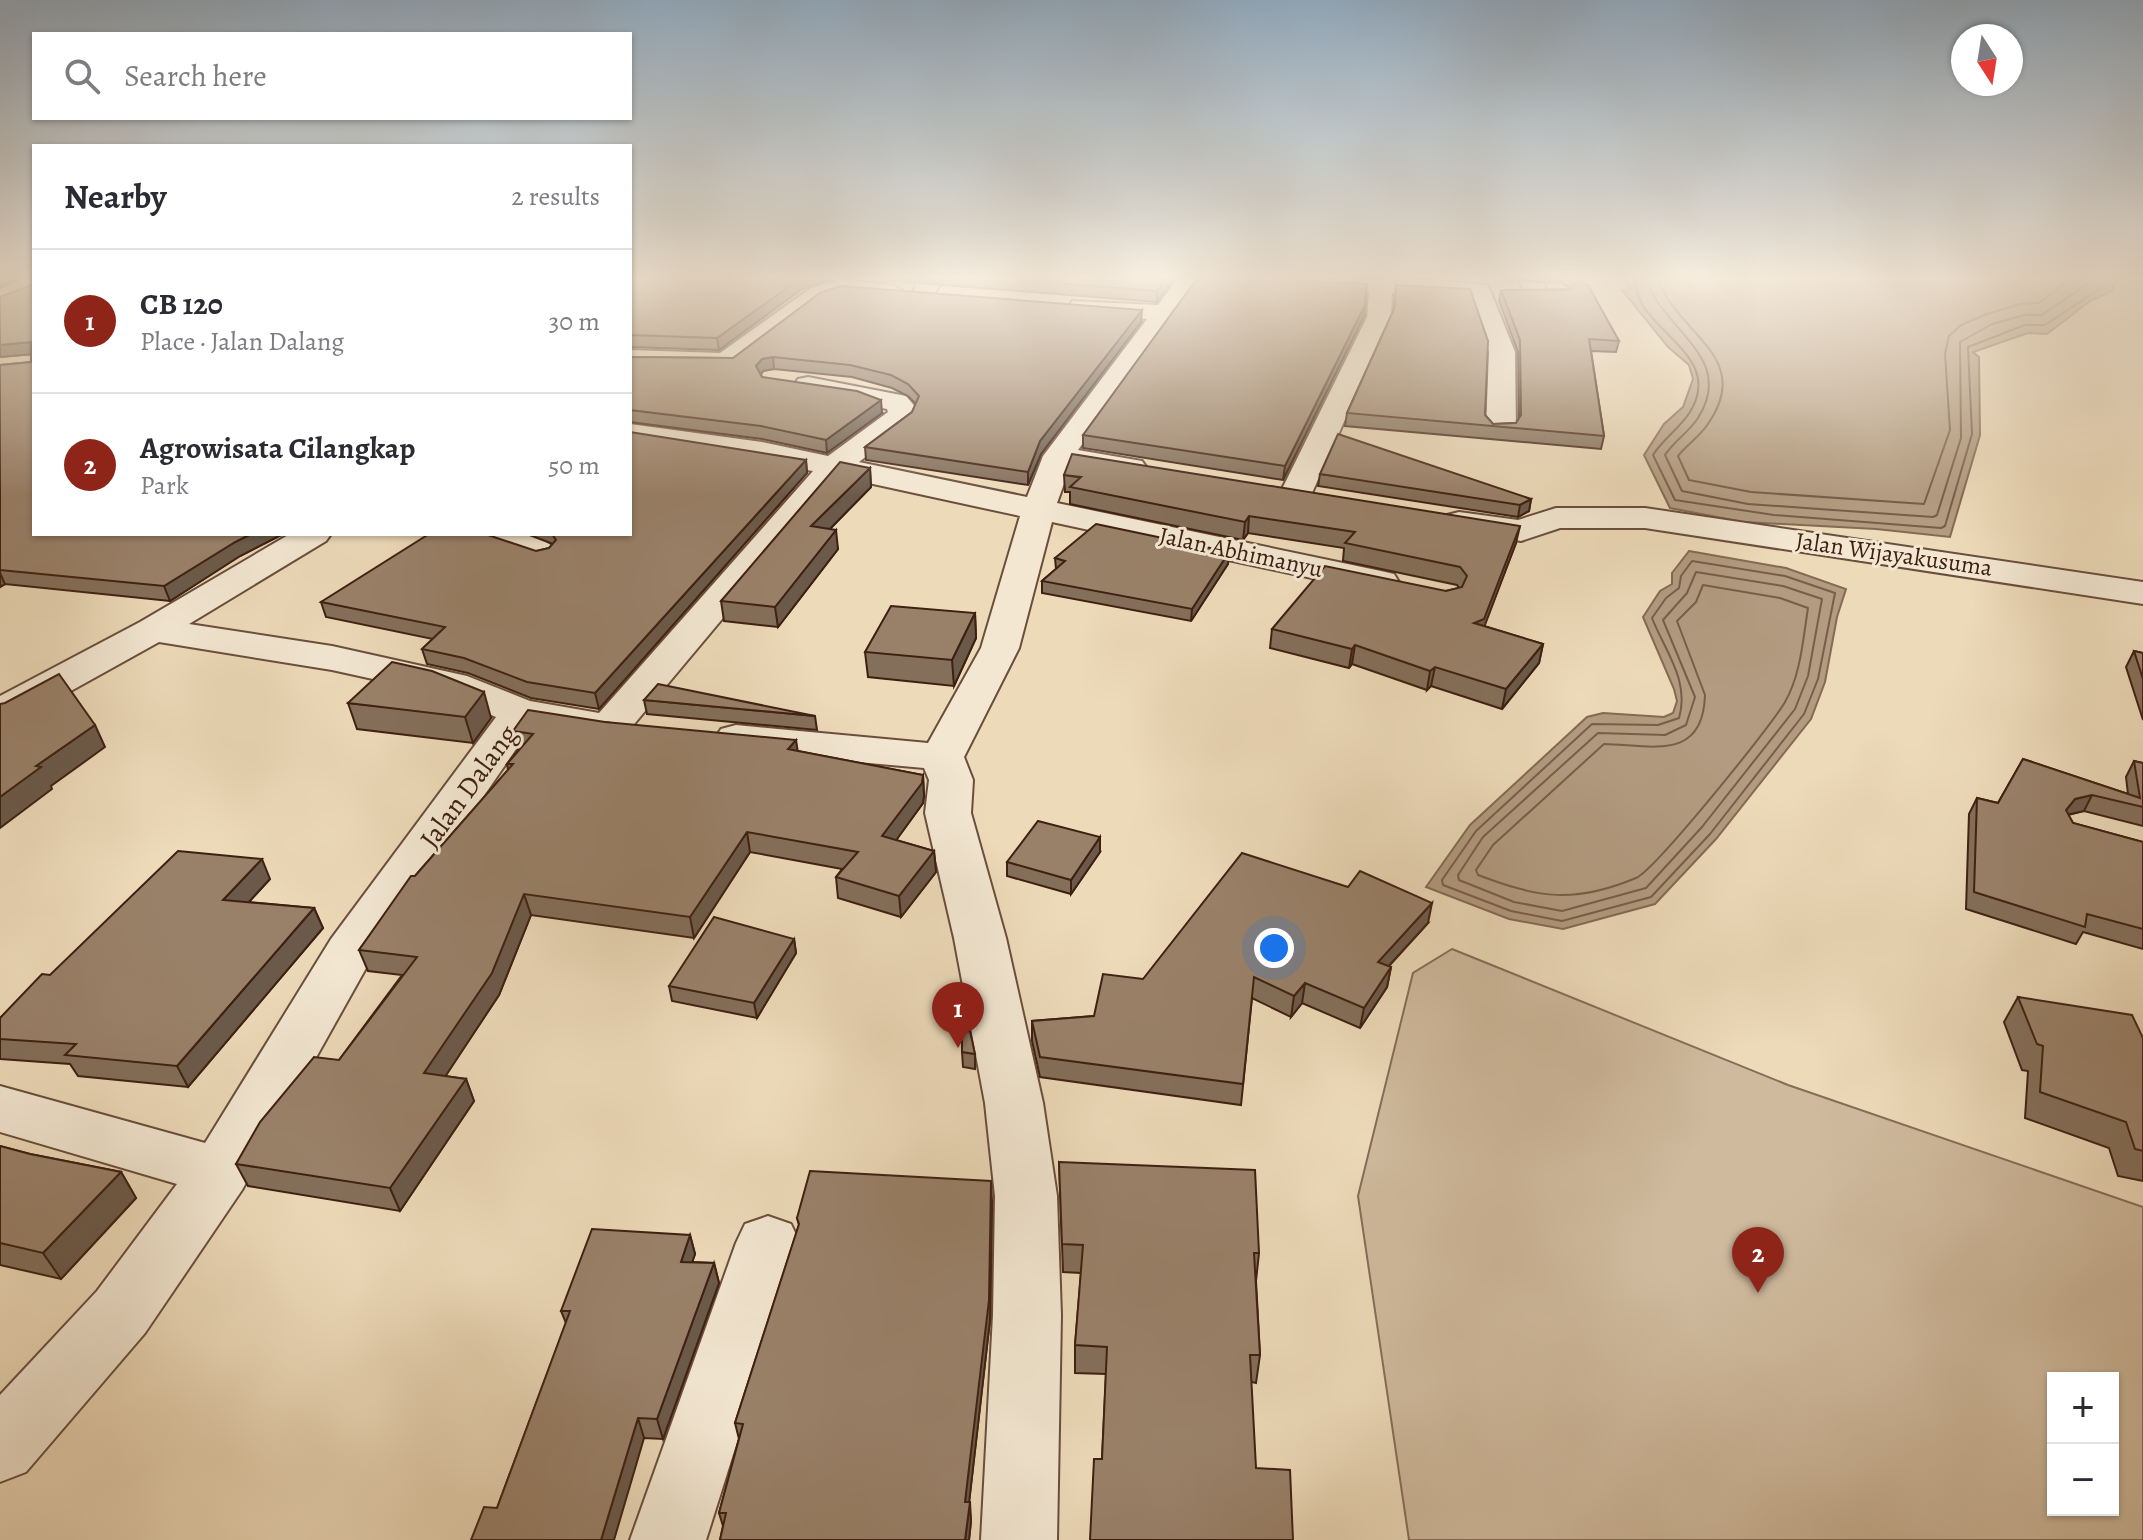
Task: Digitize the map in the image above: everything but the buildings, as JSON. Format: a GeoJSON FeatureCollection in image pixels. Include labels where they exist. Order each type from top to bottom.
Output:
{"type":"FeatureCollection","features":[{"type":"Feature","properties":{"kind":"street"},"geometry":{"type":"LineString","coordinates":[[632,358],[726,361],[738,352]]}},
{"type":"Feature","properties":{"kind":"street"},"geometry":{"type":"LineString","coordinates":[[1019,1540],[1027,1315],[1026,1196],[1011,1089],[980,938],[948,813],[951,780],[942,757],[1000,648],[1039,508],[1058,456],[1134,352]]}},
{"type":"Feature","properties":{"kind":"street"},"geometry":{"type":"LineString","coordinates":[[1296,493],[1363,352]]}},
{"type":"Feature","properties":{"kind":"street"},"geometry":{"type":"LineString","coordinates":[[1501,428],[1502,352]]}},
{"type":"Feature","properties":{"kind":"street"},"geometry":{"type":"LineString","coordinates":[[610,726],[833,467],[901,416],[903,409],[896,402],[876,396],[774,380]]}},
{"type":"Feature","properties":{"kind":"street"},"geometry":{"type":"LineString","coordinates":[[632,433],[762,451],[1039,508]]}},
{"type":"Feature","properties":{"kind":"street"},"geometry":{"type":"LineString","coordinates":[[1058,456],[1162,472]]}},
{"type":"Feature","properties":{"kind":"street","name":"Jalan Abhimanyu"},"geometry":{"type":"LineString","coordinates":[[1039,508],[1412,589]]}},
{"type":"Feature","properties":{"kind":"street","name":"Jalan Wijayakusuma"},"geometry":{"type":"LineString","coordinates":[[1428,517],[1521,531],[1556,518],[1645,518],[2143,593]]}},
{"type":"Feature","properties":{"kind":"street"},"geometry":{"type":"LineString","coordinates":[[0,713],[153,630],[311,536]]}},
{"type":"Feature","properties":{"kind":"street"},"geometry":{"type":"LineString","coordinates":[[495,536],[540,552]]}},
{"type":"Feature","properties":{"kind":"street"},"geometry":{"type":"LineString","coordinates":[[153,630],[332,658],[453,685],[521,712]]}},
{"type":"Feature","properties":{"kind":"street","name":"Jalan Dalang"},"geometry":{"type":"LineString","coordinates":[[0,1447],[121,1312],[220,1172],[349,952],[521,712],[610,726],[942,757]]}},
{"type":"Feature","properties":{"kind":"street"},"geometry":{"type":"LineString","coordinates":[[0,1109],[220,1172]]}},
{"type":"Feature","properties":{"kind":"street"},"geometry":{"type":"LineString","coordinates":[[668,1540],[768,1243]]}},
{"type":"Feature","properties":{"kind":"shaded area"},"geometry":{"type":"Polygon","coordinates":[[[1452,949],[1788,1085],[2143,1207],[2143,1540],[1409,1540],[1358,1196],[1413,973],[1452,949]]]}},
{"type":"Feature","properties":{"kind":"water"},"geometry":{"type":"Polygon","coordinates":[[[1674,352],[1973,352],[1979,357],[1980,435],[1950,537],[1876,529],[1743,522],[1670,508],[1644,455],[1664,424],[1683,407],[1693,379],[1689,365],[1674,352]]]}},
{"type":"Feature","properties":{"kind":"water"},"geometry":{"type":"Polygon","coordinates":[[[1689,551],[1786,568],[1846,589],[1837,617],[1825,682],[1811,719],[1716,839],[1655,904],[1563,929],[1509,919],[1426,887],[1470,825],[1587,717],[1603,713],[1664,717],[1673,713],[1677,701],[1674,689],[1643,617],[1660,591],[1672,584],[1672,573],[1689,551]]]}},
{"type":"Feature","properties":{"kind":"place","name":"CB 120"},"geometry":{"type":"Point","coordinates":[958,1048]}},
{"type":"Feature","properties":{"kind":"place","name":"Agrowisata Cilangkap"},"geometry":{"type":"Point","coordinates":[1758,1293]}}]}
